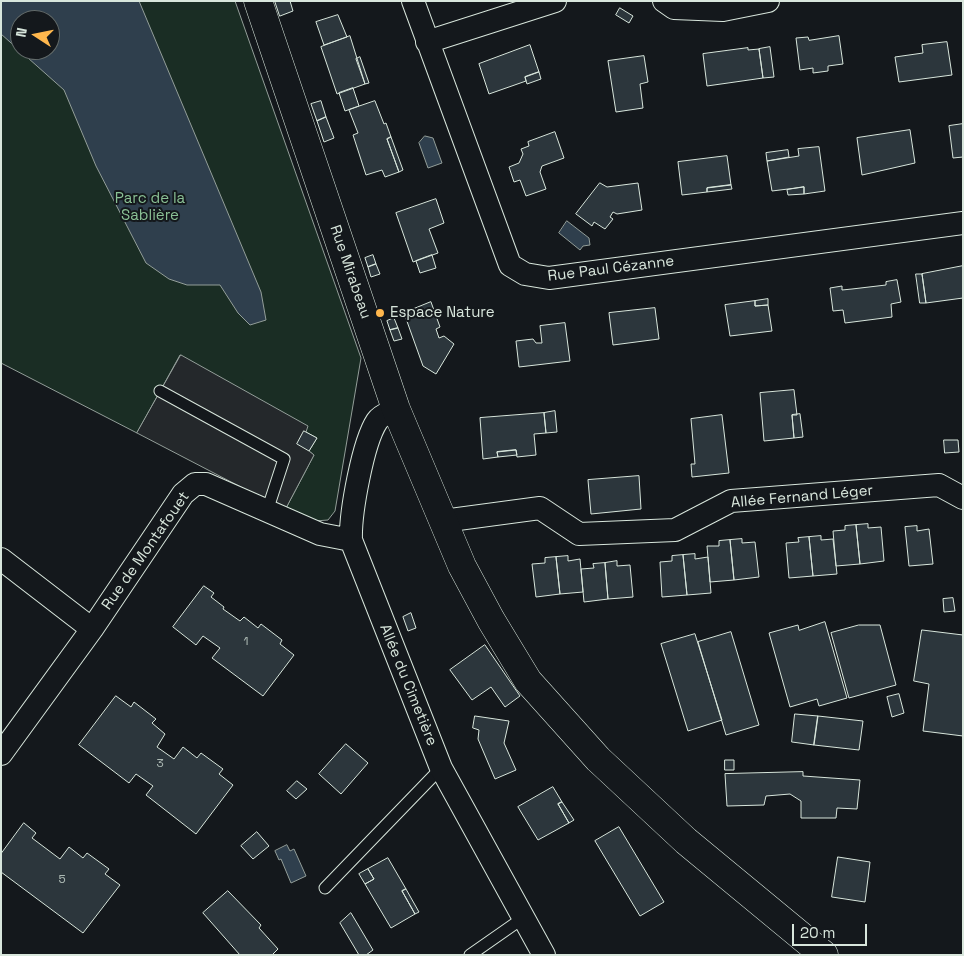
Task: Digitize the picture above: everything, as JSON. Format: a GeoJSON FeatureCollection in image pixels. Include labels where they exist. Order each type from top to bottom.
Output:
{"type":"FeatureCollection","features":[{"type":"Feature","properties":{"kind":"main road","name":"Rue Mirabeau"},"geometry":{"type":"LineString","coordinates":[[258,1],[396,409],[462,566],[491,620],[528,680],[598,759],[686,840],[824,955]]}},
{"type":"Feature","properties":{"kind":"street","name":"Rue Paul Cézanne"},"geometry":{"type":"LineString","coordinates":[[413,1],[510,264],[525,274],[548,278],[963,223]]}},
{"type":"Feature","properties":{"kind":"street"},"geometry":{"type":"LineString","coordinates":[[427,42],[555,1]]}},
{"type":"Feature","properties":{"kind":"street"},"geometry":{"type":"LineString","coordinates":[[664,1],[674,8],[723,10],[768,1]]}},
{"type":"Feature","properties":{"kind":"street","name":"Allée du Cimetière"},"geometry":{"type":"LineString","coordinates":[[396,409],[378,418],[368,436],[351,514],[351,540],[441,768],[544,955]]}},
{"type":"Feature","properties":{"kind":"street","name":"Rue de Montafouet"},"geometry":{"type":"LineString","coordinates":[[1,754],[92,629],[183,494],[195,484],[206,484],[320,534],[351,540]]}},
{"type":"Feature","properties":{"kind":"street","name":"Allée Fernand Léger"},"geometry":{"type":"LineString","coordinates":[[443,521],[540,508],[579,534],[589,534],[675,530],[731,501],[939,485],[963,498]]}},
{"type":"Feature","properties":{"kind":"street"},"geometry":{"type":"LineString","coordinates":[[1,559],[92,629]]}},
{"type":"Feature","properties":{"kind":"lane"},"geometry":{"type":"LineString","coordinates":[[160,391],[284,459],[267,511]]}},
{"type":"Feature","properties":{"kind":"lane"},"geometry":{"type":"LineString","coordinates":[[325,888],[441,768]]}},
{"type":"Feature","properties":{"kind":"lane"},"geometry":{"type":"LineString","coordinates":[[470,955],[523,918]]}},
{"type":"Feature","properties":{"kind":"green space","name":"Parc de la Sablière"},"geometry":{"type":"Polygon","coordinates":[[[1,1],[235,1],[361,358],[335,511],[328,520],[315,521],[285,510],[314,455],[309,451],[305,432],[180,355],[137,433],[1,363],[1,1]]]}},
{"type":"Feature","properties":{"kind":"shaded area"},"geometry":{"type":"Polygon","coordinates":[[[181,355],[308,426],[306,432],[317,438],[309,451],[314,455],[285,510],[137,433],[181,355]]]}},
{"type":"Feature","properties":{"kind":"water"},"geometry":{"type":"Polygon","coordinates":[[[1,1],[139,1],[261,292],[266,320],[250,325],[238,313],[220,285],[187,285],[169,279],[146,263],[96,166],[64,90],[30,60],[60,60],[60,10],[10,10],[10,42],[1,34],[1,1]]]}},
{"type":"Feature","properties":{"kind":"water"},"geometry":{"type":"Polygon","coordinates":[[[425,136],[433,138],[442,163],[428,168],[419,143],[425,136]]]}},
{"type":"Feature","properties":{"kind":"water"},"geometry":{"type":"Polygon","coordinates":[[[567,221],[589,238],[590,245],[583,246],[580,250],[559,233],[567,221]]]}},
{"type":"Feature","properties":{"kind":"water"},"geometry":{"type":"Polygon","coordinates":[[[287,845],[290,851],[294,849],[306,876],[291,883],[281,859],[279,860],[275,851],[287,845]]]}},
{"type":"Feature","properties":{"kind":"building"},"geometry":{"type":"Polygon","coordinates":[[[275,1],[290,1],[293,11],[280,16],[275,1]]]}},
{"type":"Feature","properties":{"kind":"building"},"geometry":{"type":"Polygon","coordinates":[[[620,8],[633,16],[629,23],[616,15],[620,8]]]}},
{"type":"Feature","properties":{"kind":"building"},"geometry":{"type":"Polygon","coordinates":[[[338,15],[347,37],[324,45],[316,22],[338,15]]]}},
{"type":"Feature","properties":{"kind":"building"},"geometry":{"type":"Polygon","coordinates":[[[350,36],[365,84],[337,94],[321,47],[350,36]]]}},
{"type":"Feature","properties":{"kind":"building"},"geometry":{"type":"Polygon","coordinates":[[[839,36],[843,64],[828,66],[828,71],[813,73],[813,68],[800,70],[796,38],[808,37],[809,40],[839,36]]]}},
{"type":"Feature","properties":{"kind":"building"},"geometry":{"type":"Polygon","coordinates":[[[947,42],[952,75],[899,82],[895,57],[923,53],[922,45],[947,42]]]}},
{"type":"Feature","properties":{"kind":"building"},"geometry":{"type":"Polygon","coordinates":[[[530,45],[539,72],[525,77],[526,81],[489,94],[479,64],[530,45]]]}},
{"type":"Feature","properties":{"kind":"building"},"geometry":{"type":"Polygon","coordinates":[[[770,47],[774,77],[763,78],[759,49],[770,47]]]}},
{"type":"Feature","properties":{"kind":"building"},"geometry":{"type":"Polygon","coordinates":[[[748,48],[748,50],[759,49],[763,78],[707,86],[703,54],[748,48]]]}},
{"type":"Feature","properties":{"kind":"building"},"geometry":{"type":"Polygon","coordinates":[[[644,56],[648,82],[640,84],[643,108],[616,112],[608,61],[644,56]]]}},
{"type":"Feature","properties":{"kind":"building"},"geometry":{"type":"Polygon","coordinates":[[[360,57],[369,83],[365,84],[356,59],[360,57]]]}},
{"type":"Feature","properties":{"kind":"building"},"geometry":{"type":"Polygon","coordinates":[[[539,72],[541,79],[527,84],[525,77],[539,72]]]}},
{"type":"Feature","properties":{"kind":"building"},"geometry":{"type":"Polygon","coordinates":[[[353,88],[359,106],[345,111],[339,93],[353,88]]]}},
{"type":"Feature","properties":{"kind":"building"},"geometry":{"type":"Polygon","coordinates":[[[321,101],[326,117],[317,121],[311,104],[321,101]]]}},
{"type":"Feature","properties":{"kind":"building"},"geometry":{"type":"Polygon","coordinates":[[[375,101],[391,137],[387,139],[399,172],[385,177],[382,170],[366,175],[353,135],[358,133],[349,110],[375,101]]]}},
{"type":"Feature","properties":{"kind":"building"},"geometry":{"type":"Polygon","coordinates":[[[326,117],[334,138],[324,142],[317,121],[326,117]]]}},
{"type":"Feature","properties":{"kind":"building"},"geometry":{"type":"Polygon","coordinates":[[[963,124],[963,157],[953,158],[949,126],[963,124]]]}},
{"type":"Feature","properties":{"kind":"building"},"geometry":{"type":"Polygon","coordinates":[[[910,130],[915,163],[862,175],[857,138],[910,130]]]}},
{"type":"Feature","properties":{"kind":"building"},"geometry":{"type":"Polygon","coordinates":[[[555,132],[564,158],[542,166],[540,172],[546,189],[526,196],[520,180],[514,182],[509,167],[519,163],[523,154],[521,149],[529,146],[528,142],[555,132]]]}},
{"type":"Feature","properties":{"kind":"building"},"geometry":{"type":"Polygon","coordinates":[[[391,137],[403,170],[399,172],[387,139],[391,137]]]}},
{"type":"Feature","properties":{"kind":"building"},"geometry":{"type":"Polygon","coordinates":[[[819,147],[825,191],[804,194],[804,187],[772,191],[767,161],[799,156],[798,149],[819,147]]]}},
{"type":"Feature","properties":{"kind":"building"},"geometry":{"type":"Polygon","coordinates":[[[788,150],[789,157],[767,161],[766,153],[788,150]]]}},
{"type":"Feature","properties":{"kind":"building"},"geometry":{"type":"Polygon","coordinates":[[[727,156],[731,185],[707,188],[707,192],[682,195],[678,162],[727,156]]]}},
{"type":"Feature","properties":{"kind":"building"},"geometry":{"type":"Polygon","coordinates":[[[600,183],[607,187],[638,183],[642,210],[617,214],[613,212],[610,217],[613,219],[605,229],[594,222],[592,226],[576,214],[600,183]]]}},
{"type":"Feature","properties":{"kind":"building"},"geometry":{"type":"Polygon","coordinates":[[[731,185],[732,189],[707,192],[707,188],[731,185]]]}},
{"type":"Feature","properties":{"kind":"building"},"geometry":{"type":"Polygon","coordinates":[[[804,187],[804,194],[788,195],[787,190],[804,187]]]}},
{"type":"Feature","properties":{"kind":"building"},"geometry":{"type":"Polygon","coordinates":[[[436,199],[444,223],[429,229],[438,253],[413,262],[396,213],[436,199]]]}},
{"type":"Feature","properties":{"kind":"building"},"geometry":{"type":"Polygon","coordinates":[[[373,255],[376,264],[368,267],[365,258],[373,255]]]}},
{"type":"Feature","properties":{"kind":"building"},"geometry":{"type":"Polygon","coordinates":[[[432,255],[436,268],[420,273],[416,261],[432,255]]]}},
{"type":"Feature","properties":{"kind":"building"},"geometry":{"type":"Polygon","coordinates":[[[376,264],[380,274],[371,277],[368,267],[376,264]]]}},
{"type":"Feature","properties":{"kind":"building"},"geometry":{"type":"Polygon","coordinates":[[[963,266],[963,298],[926,303],[922,274],[963,266]]]}},
{"type":"Feature","properties":{"kind":"building"},"geometry":{"type":"Polygon","coordinates":[[[916,274],[922,274],[926,303],[920,303],[916,274]]]}},
{"type":"Feature","properties":{"kind":"building"},"geometry":{"type":"Polygon","coordinates":[[[897,280],[901,302],[891,304],[892,317],[845,323],[843,310],[833,311],[830,288],[842,286],[842,290],[886,285],[886,282],[897,280]]]}},
{"type":"Feature","properties":{"kind":"building"},"geometry":{"type":"Polygon","coordinates":[[[768,299],[768,305],[755,306],[755,301],[768,299]]]}},
{"type":"Feature","properties":{"kind":"building"},"geometry":{"type":"Polygon","coordinates":[[[755,301],[755,306],[768,305],[772,331],[730,336],[725,305],[755,301]]]}},
{"type":"Feature","properties":{"kind":"building"},"geometry":{"type":"Polygon","coordinates":[[[431,302],[440,327],[436,329],[439,338],[444,336],[454,344],[436,374],[423,366],[404,313],[431,302]]]}},
{"type":"Feature","properties":{"kind":"building"},"geometry":{"type":"Polygon","coordinates":[[[655,308],[659,339],[613,345],[609,313],[655,308]]]}},
{"type":"Feature","properties":{"kind":"building"},"geometry":{"type":"Polygon","coordinates":[[[394,318],[398,328],[390,330],[387,321],[394,318]]]}},
{"type":"Feature","properties":{"kind":"building"},"geometry":{"type":"Polygon","coordinates":[[[565,323],[570,361],[519,367],[516,341],[533,339],[536,343],[542,343],[540,326],[565,323]]]}},
{"type":"Feature","properties":{"kind":"building"},"geometry":{"type":"Polygon","coordinates":[[[398,328],[402,339],[394,341],[390,330],[398,328]]]}},
{"type":"Feature","properties":{"kind":"building"},"geometry":{"type":"Polygon","coordinates":[[[794,390],[797,415],[792,415],[794,438],[764,441],[760,393],[794,390]]]}},
{"type":"Feature","properties":{"kind":"building"},"geometry":{"type":"Polygon","coordinates":[[[555,411],[557,432],[546,433],[544,413],[555,411]]]}},
{"type":"Feature","properties":{"kind":"building"},"geometry":{"type":"Polygon","coordinates":[[[544,413],[546,433],[534,434],[536,455],[517,457],[516,450],[497,452],[498,457],[483,459],[480,418],[544,413]]]}},
{"type":"Feature","properties":{"kind":"building"},"geometry":{"type":"Polygon","coordinates":[[[800,414],[803,437],[794,438],[792,415],[800,414]]]}},
{"type":"Feature","properties":{"kind":"building"},"geometry":{"type":"Polygon","coordinates":[[[722,415],[729,473],[692,477],[691,464],[695,464],[691,419],[722,415]]]}},
{"type":"Feature","properties":{"kind":"building"},"geometry":{"type":"Polygon","coordinates":[[[304,431],[317,438],[309,451],[297,444],[304,431]]]}},
{"type":"Feature","properties":{"kind":"building"},"geometry":{"type":"Polygon","coordinates":[[[944,440],[958,440],[959,452],[945,453],[944,440]]]}},
{"type":"Feature","properties":{"kind":"building"},"geometry":{"type":"Polygon","coordinates":[[[516,450],[517,455],[498,457],[497,452],[516,450]]]}},
{"type":"Feature","properties":{"kind":"building"},"geometry":{"type":"Polygon","coordinates":[[[639,476],[641,509],[591,514],[588,480],[639,476]]]}},
{"type":"Feature","properties":{"kind":"building"},"geometry":{"type":"Polygon","coordinates":[[[868,524],[868,528],[881,527],[884,561],[860,564],[856,525],[868,524]]]}},
{"type":"Feature","properties":{"kind":"building"},"geometry":{"type":"Polygon","coordinates":[[[856,525],[860,564],[836,566],[833,531],[845,530],[845,526],[856,525]]]}},
{"type":"Feature","properties":{"kind":"building"},"geometry":{"type":"Polygon","coordinates":[[[917,526],[917,531],[929,529],[933,564],[909,566],[905,527],[917,526]]]}},
{"type":"Feature","properties":{"kind":"building"},"geometry":{"type":"Polygon","coordinates":[[[821,536],[821,540],[833,539],[837,574],[813,576],[809,537],[821,536]]]}},
{"type":"Feature","properties":{"kind":"building"},"geometry":{"type":"Polygon","coordinates":[[[809,537],[813,576],[789,578],[786,543],[799,542],[798,538],[809,537]]]}},
{"type":"Feature","properties":{"kind":"building"},"geometry":{"type":"Polygon","coordinates":[[[742,539],[742,543],[755,542],[759,577],[734,580],[730,540],[742,539]]]}},
{"type":"Feature","properties":{"kind":"building"},"geometry":{"type":"Polygon","coordinates":[[[730,540],[734,580],[710,582],[707,546],[719,546],[719,541],[730,540]]]}},
{"type":"Feature","properties":{"kind":"building"},"geometry":{"type":"Polygon","coordinates":[[[695,554],[695,559],[708,557],[711,593],[687,595],[683,555],[695,554]]]}},
{"type":"Feature","properties":{"kind":"building"},"geometry":{"type":"Polygon","coordinates":[[[683,555],[687,595],[662,597],[660,562],[672,561],[672,556],[683,555]]]}},
{"type":"Feature","properties":{"kind":"building"},"geometry":{"type":"Polygon","coordinates":[[[568,556],[568,561],[580,559],[583,592],[560,594],[556,557],[568,556]]]}},
{"type":"Feature","properties":{"kind":"building"},"geometry":{"type":"Polygon","coordinates":[[[556,557],[560,594],[536,597],[532,564],[545,563],[545,558],[556,557]]]}},
{"type":"Feature","properties":{"kind":"building"},"geometry":{"type":"Polygon","coordinates":[[[617,561],[617,566],[630,565],[633,597],[608,599],[605,563],[617,561]]]}},
{"type":"Feature","properties":{"kind":"building"},"geometry":{"type":"Polygon","coordinates":[[[605,563],[608,599],[584,602],[581,569],[594,568],[593,564],[605,563]]]}},
{"type":"Feature","properties":{"kind":"building"},"geometry":{"type":"Polygon","coordinates":[[[204,586],[214,593],[211,597],[224,607],[223,609],[240,621],[244,617],[258,628],[261,624],[282,640],[280,644],[294,655],[263,696],[212,658],[220,648],[203,636],[196,645],[173,627],[204,586]]]}},
{"type":"Feature","properties":{"kind":"building"},"geometry":{"type":"Polygon","coordinates":[[[953,598],[955,611],[944,612],[943,599],[953,598]]]}},
{"type":"Feature","properties":{"kind":"building"},"geometry":{"type":"Polygon","coordinates":[[[411,613],[416,628],[408,631],[403,617],[411,613]]]}},
{"type":"Feature","properties":{"kind":"building"},"geometry":{"type":"Polygon","coordinates":[[[825,622],[847,698],[819,706],[817,699],[790,707],[769,633],[798,625],[799,630],[825,622]]]}},
{"type":"Feature","properties":{"kind":"building"},"geometry":{"type":"Polygon","coordinates":[[[859,625],[880,625],[896,685],[849,698],[831,633],[859,625]]]}},
{"type":"Feature","properties":{"kind":"building"},"geometry":{"type":"Polygon","coordinates":[[[922,630],[963,635],[963,736],[923,731],[929,684],[914,681],[922,630]]]}},
{"type":"Feature","properties":{"kind":"building"},"geometry":{"type":"Polygon","coordinates":[[[731,632],[759,725],[726,735],[698,642],[731,632]]]}},
{"type":"Feature","properties":{"kind":"building"},"geometry":{"type":"Polygon","coordinates":[[[695,634],[722,720],[688,731],[661,644],[695,634]]]}},
{"type":"Feature","properties":{"kind":"building"},"geometry":{"type":"Polygon","coordinates":[[[485,645],[520,696],[505,707],[491,687],[472,700],[450,670],[485,645]]]}},
{"type":"Feature","properties":{"kind":"building"},"geometry":{"type":"Polygon","coordinates":[[[899,694],[904,713],[892,717],[887,697],[899,694]]]}},
{"type":"Feature","properties":{"kind":"building"},"geometry":{"type":"Polygon","coordinates":[[[116,696],[131,707],[134,702],[156,719],[152,723],[165,734],[157,747],[174,759],[183,747],[197,758],[201,753],[223,769],[219,774],[233,785],[196,834],[146,795],[153,786],[136,774],[129,783],[79,745],[116,696]]]}},
{"type":"Feature","properties":{"kind":"building"},"geometry":{"type":"Polygon","coordinates":[[[795,714],[818,716],[814,745],[792,742],[795,714]]]}},
{"type":"Feature","properties":{"kind":"building"},"geometry":{"type":"Polygon","coordinates":[[[475,716],[509,721],[504,743],[516,770],[495,779],[478,739],[479,730],[473,728],[475,716]]]}},
{"type":"Feature","properties":{"kind":"building"},"geometry":{"type":"Polygon","coordinates":[[[818,716],[863,721],[859,750],[814,745],[818,716]]]}},
{"type":"Feature","properties":{"kind":"building"},"geometry":{"type":"Polygon","coordinates":[[[346,744],[368,763],[341,794],[319,774],[346,744]]]}},
{"type":"Feature","properties":{"kind":"building"},"geometry":{"type":"Polygon","coordinates":[[[725,760],[734,760],[734,770],[725,770],[725,760]]]}},
{"type":"Feature","properties":{"kind":"building"},"geometry":{"type":"Polygon","coordinates":[[[803,772],[803,776],[860,780],[857,809],[837,808],[836,818],[801,818],[801,801],[790,794],[766,796],[764,805],[727,806],[725,774],[803,772]]]}},
{"type":"Feature","properties":{"kind":"building"},"geometry":{"type":"Polygon","coordinates":[[[297,781],[307,789],[296,799],[287,791],[297,781]]]}},
{"type":"Feature","properties":{"kind":"building"},"geometry":{"type":"Polygon","coordinates":[[[553,787],[562,802],[558,804],[569,823],[538,840],[518,807],[553,787]]]}},
{"type":"Feature","properties":{"kind":"building"},"geometry":{"type":"Polygon","coordinates":[[[562,802],[574,820],[569,823],[558,804],[562,802]]]}},
{"type":"Feature","properties":{"kind":"building"},"geometry":{"type":"Polygon","coordinates":[[[24,823],[36,833],[32,838],[60,859],[69,847],[83,858],[87,853],[109,869],[105,874],[120,885],[83,933],[1,872],[1,854],[24,823]]]}},
{"type":"Feature","properties":{"kind":"building"},"geometry":{"type":"Polygon","coordinates":[[[619,827],[664,902],[640,916],[595,841],[619,827]]]}},
{"type":"Feature","properties":{"kind":"building"},"geometry":{"type":"Polygon","coordinates":[[[257,832],[269,846],[253,859],[241,846],[257,832]]]}},
{"type":"Feature","properties":{"kind":"building"},"geometry":{"type":"Polygon","coordinates":[[[838,857],[870,862],[865,902],[832,897],[838,857]]]}},
{"type":"Feature","properties":{"kind":"building"},"geometry":{"type":"Polygon","coordinates":[[[388,858],[406,889],[402,891],[415,914],[391,928],[365,884],[374,879],[368,869],[388,858]]]}},
{"type":"Feature","properties":{"kind":"building"},"geometry":{"type":"Polygon","coordinates":[[[368,869],[374,879],[365,884],[359,874],[368,869]]]}},
{"type":"Feature","properties":{"kind":"building"},"geometry":{"type":"Polygon","coordinates":[[[406,889],[419,912],[415,914],[402,891],[406,889]]]}},
{"type":"Feature","properties":{"kind":"building"},"geometry":{"type":"Polygon","coordinates":[[[228,891],[261,925],[259,928],[278,949],[272,955],[240,955],[203,913],[228,891]]]}},
{"type":"Feature","properties":{"kind":"building"},"geometry":{"type":"Polygon","coordinates":[[[351,913],[373,950],[366,955],[359,955],[340,923],[351,913]]]}},
{"type":"Feature","properties":{"kind":"place","name":"Espace Nature"},"geometry":{"type":"Point","coordinates":[380,313]}}]}
